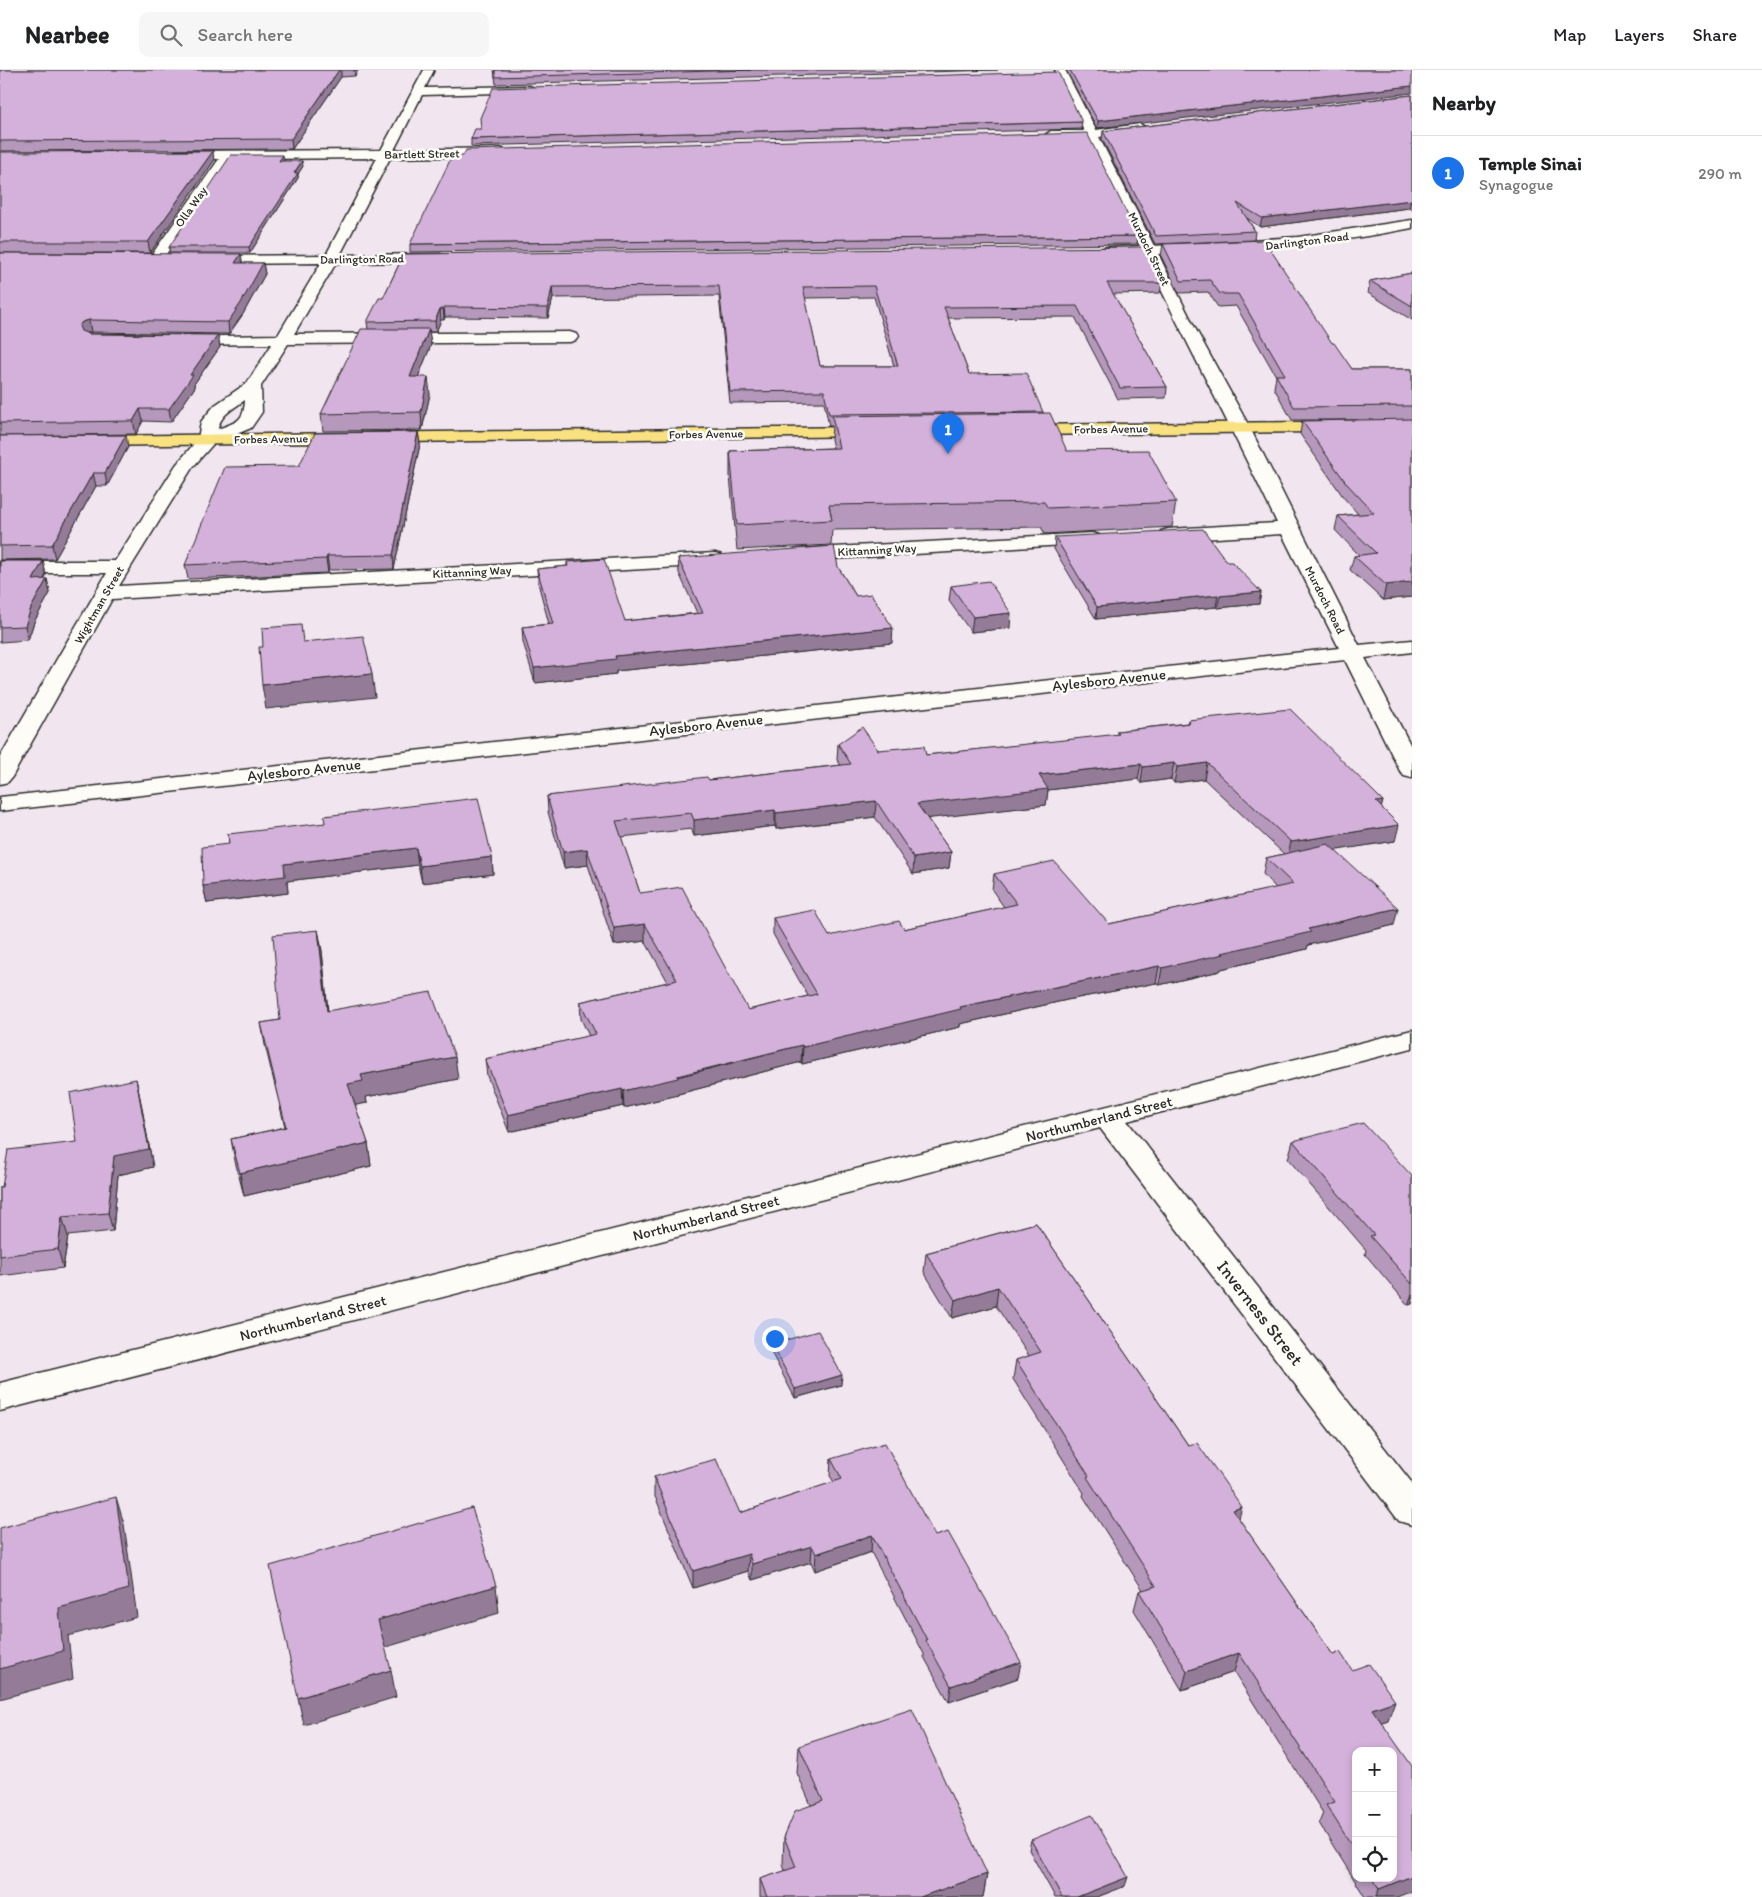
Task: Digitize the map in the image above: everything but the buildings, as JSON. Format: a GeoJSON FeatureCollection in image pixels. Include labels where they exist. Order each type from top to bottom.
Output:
{"type":"FeatureCollection","features":[{"type":"Feature","properties":{"kind":"main road","name":"Forbes Avenue"},"geometry":{"type":"LineString","coordinates":[[1007,430],[1412,426]]}},
{"type":"Feature","properties":{"kind":"main road","name":"Forbes Avenue"},"geometry":{"type":"LineString","coordinates":[[76,442],[888,432]]}},
{"type":"Feature","properties":{"kind":"street","name":"Wightman Street"},"geometry":{"type":"LineString","coordinates":[[207,440],[210,422],[221,409],[253,386],[284,340],[331,260],[429,70]]}},
{"type":"Feature","properties":{"kind":"street"},"geometry":{"type":"LineString","coordinates":[[1048,74],[1061,72]]}},
{"type":"Feature","properties":{"kind":"street","name":"Murdoch Street"},"geometry":{"type":"LineString","coordinates":[[1061,72],[1188,328],[1241,428]]}},
{"type":"Feature","properties":{"kind":"street"},"geometry":{"type":"LineString","coordinates":[[418,92],[544,88]]}},
{"type":"Feature","properties":{"kind":"street"},"geometry":{"type":"LineString","coordinates":[[1041,135],[1092,134],[1150,127]]}},
{"type":"Feature","properties":{"kind":"street","name":"Bartlett Street"},"geometry":{"type":"LineString","coordinates":[[159,155],[509,152]]}},
{"type":"Feature","properties":{"kind":"street","name":"Olla Way"},"geometry":{"type":"LineString","coordinates":[[174,260],[150,260],[228,154]]}},
{"type":"Feature","properties":{"kind":"street","name":"Darlington Road"},"geometry":{"type":"LineString","coordinates":[[1096,251],[1264,246],[1366,234],[1412,224]]}},
{"type":"Feature","properties":{"kind":"street","name":"Darlington Road"},"geometry":{"type":"LineString","coordinates":[[193,260],[454,258]]}},
{"type":"Feature","properties":{"kind":"street"},"geometry":{"type":"LineString","coordinates":[[169,340],[570,337]]}},
{"type":"Feature","properties":{"kind":"street","name":"Wightman Street"},"geometry":{"type":"LineString","coordinates":[[0,776],[105,592],[185,465],[207,440],[245,424],[253,412],[253,386]]}},
{"type":"Feature","properties":{"kind":"street","name":"Murdoch Road"},"geometry":{"type":"LineString","coordinates":[[1241,428],[1289,528],[1412,771]]}},
{"type":"Feature","properties":{"kind":"street"},"geometry":{"type":"LineString","coordinates":[[1153,535],[1289,528]]}},
{"type":"Feature","properties":{"kind":"street","name":"Kittanning Way"},"geometry":{"type":"LineString","coordinates":[[775,556],[1113,538]]}},
{"type":"Feature","properties":{"kind":"street","name":"Kittanning Way"},"geometry":{"type":"LineString","coordinates":[[105,592],[735,558]]}},
{"type":"Feature","properties":{"kind":"street"},"geometry":{"type":"LineString","coordinates":[[0,567],[121,567]]}},
{"type":"Feature","properties":{"kind":"street","name":"Aylesboro Avenue"},"geometry":{"type":"LineString","coordinates":[[0,804],[1412,646]]}},
{"type":"Feature","properties":{"kind":"street","name":"Northumberland Street"},"geometry":{"type":"LineString","coordinates":[[0,1397],[1412,1039]]}},
{"type":"Feature","properties":{"kind":"street","name":"Inverness Street"},"geometry":{"type":"LineString","coordinates":[[1107,1117],[1412,1510]]}},
{"type":"Feature","properties":{"kind":"place","name":"Temple Sinai"},"geometry":{"type":"Point","coordinates":[948,454]}}]}
